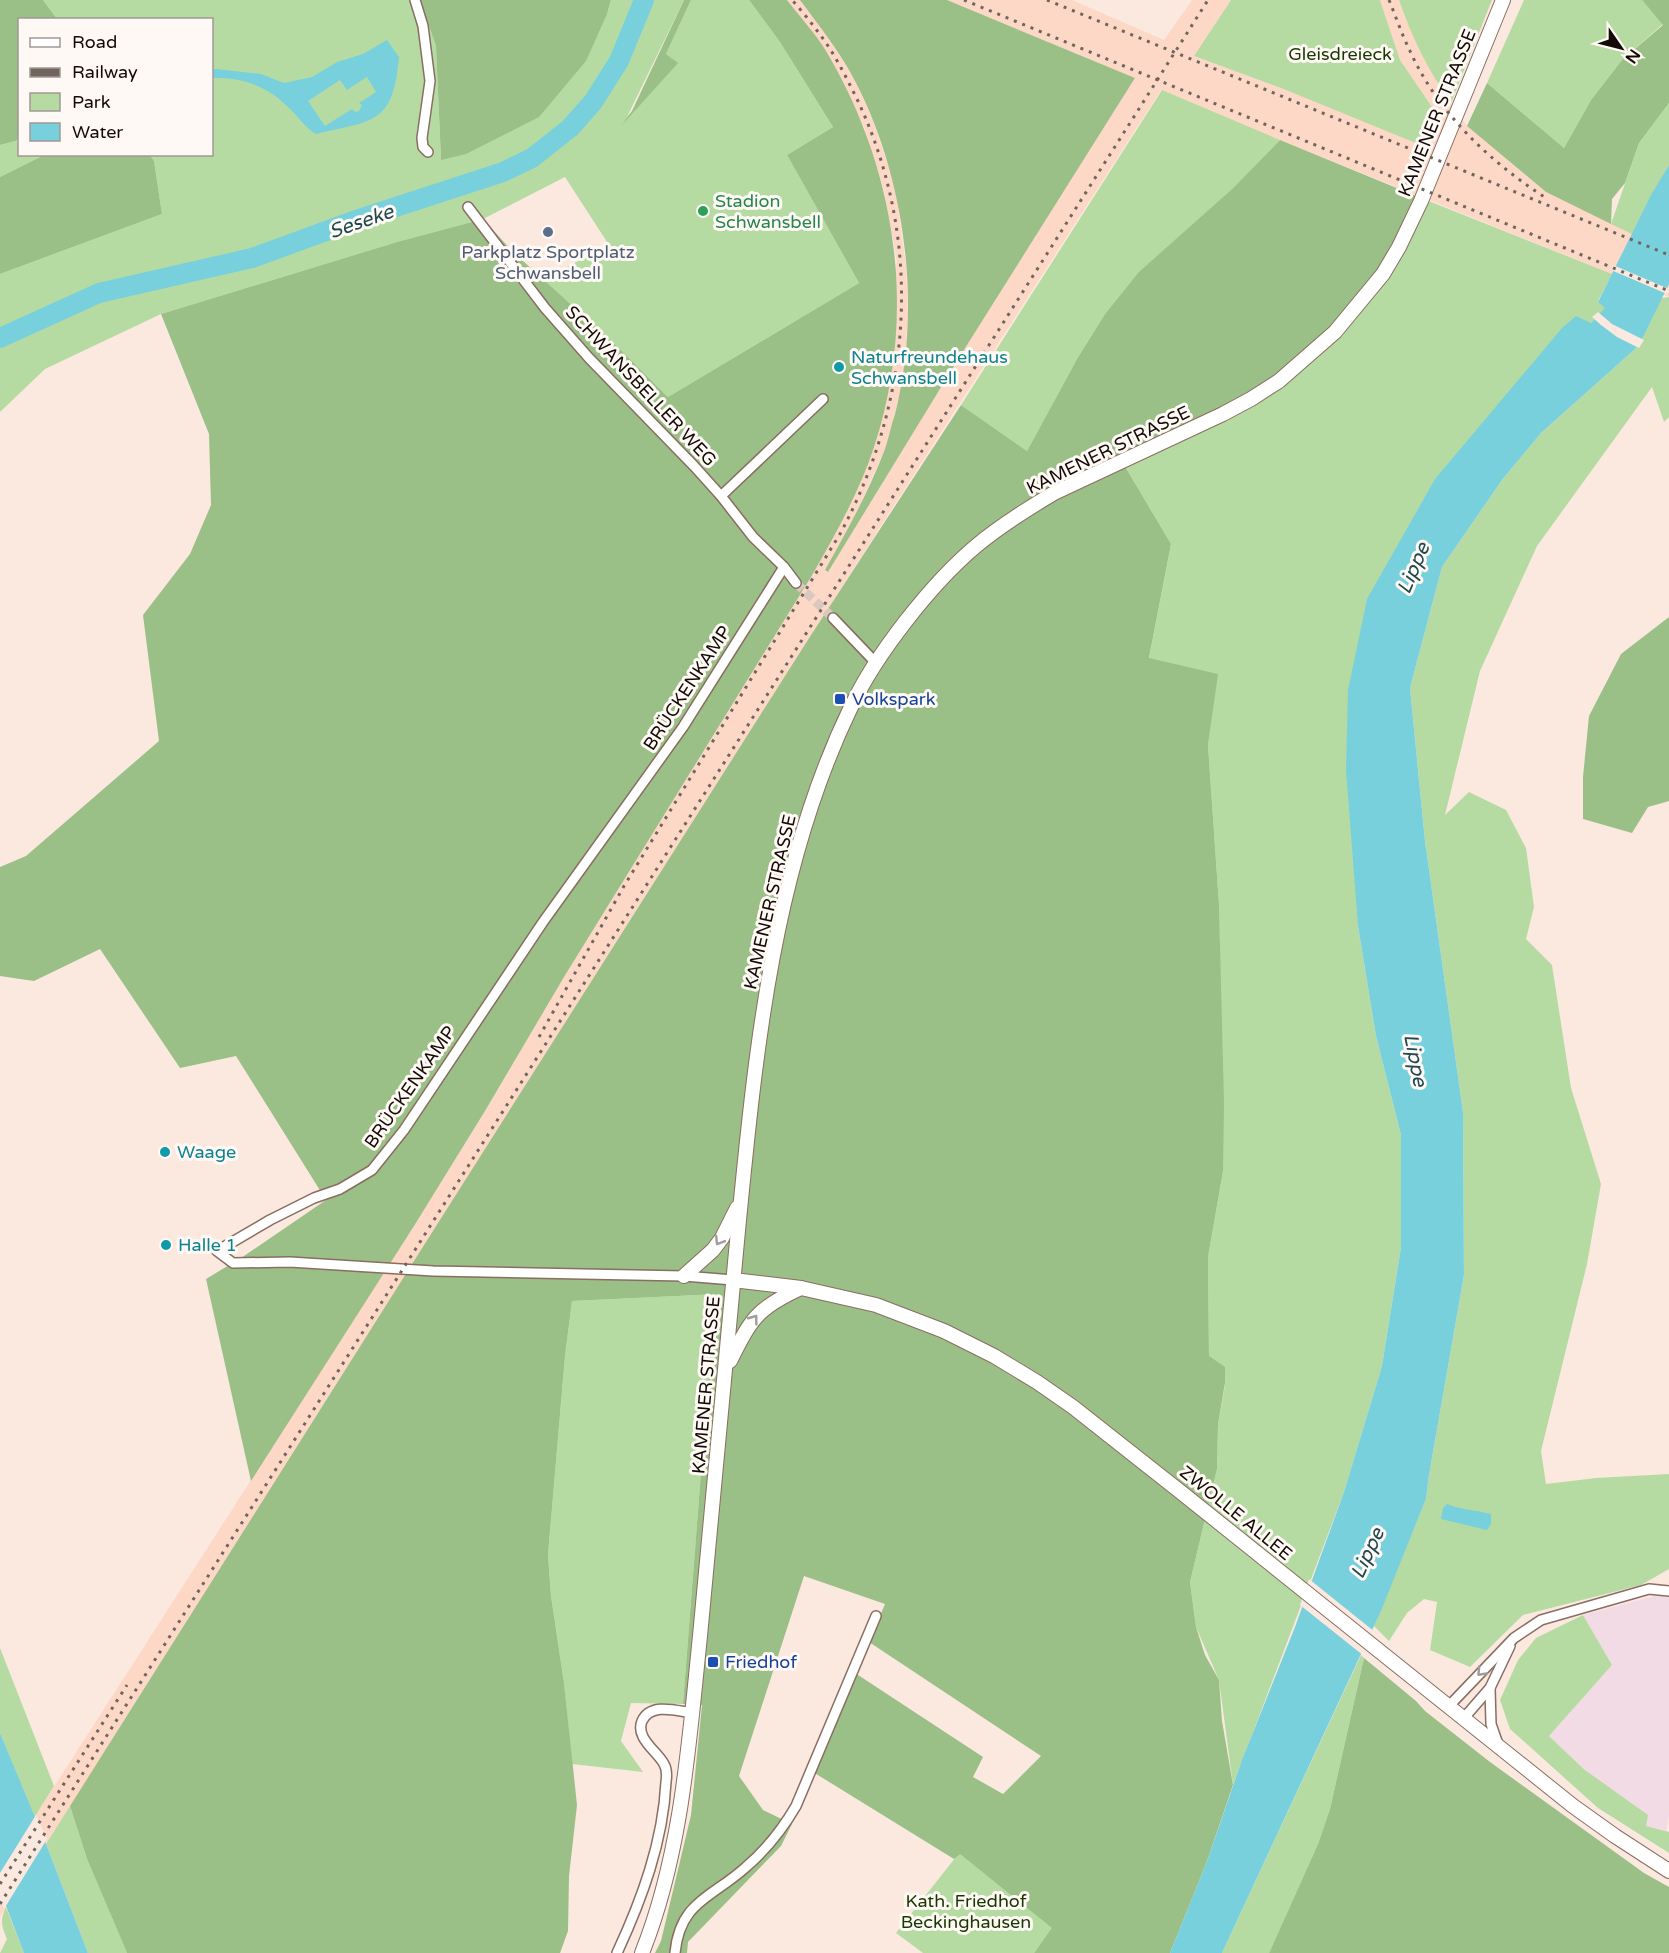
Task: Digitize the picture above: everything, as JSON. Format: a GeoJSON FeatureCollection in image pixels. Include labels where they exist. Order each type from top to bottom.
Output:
{"type":"FeatureCollection","features":[{"type":"Feature","properties":{"kind":"main road","name":"KAMENER STRASSE"},"geometry":{"type":"LineString","coordinates":[[642,1953],[659,1900],[680,1812],[693,1713],[741,1198],[766,998],[792,873],[809,813],[829,756],[851,706],[876,663],[942,579],[977,545],[1054,493],[1251,399],[1300,364],[1335,332],[1383,274],[1403,238],[1421,201],[1503,0]]}},
{"type":"Feature","properties":{"kind":"main road"},"geometry":{"type":"LineString","coordinates":[[684,1276],[713,1250],[722,1238],[741,1198]]}},
{"type":"Feature","properties":{"kind":"main road","name":"ZWOLLE ALLEE"},"geometry":{"type":"LineString","coordinates":[[733,1280],[801,1287],[847,1297],[899,1313],[944,1331],[994,1356],[1037,1382],[1073,1407],[1182,1493],[1573,1806],[1669,1871]]}},
{"type":"Feature","properties":{"kind":"main road"},"geometry":{"type":"LineString","coordinates":[[726,1369],[746,1330],[760,1310],[801,1287]]}},
{"type":"Feature","properties":{"kind":"street"},"geometry":{"type":"LineString","coordinates":[[415,0],[423,26],[430,81],[422,138],[423,147],[428,152]]}},
{"type":"Feature","properties":{"kind":"street","name":"SCHWANSBELLER WEG"},"geometry":{"type":"LineString","coordinates":[[468,207],[545,308],[589,358],[721,496],[753,537],[784,567],[796,583]]}},
{"type":"Feature","properties":{"kind":"street"},"geometry":{"type":"LineString","coordinates":[[721,496],[823,399]]}},
{"type":"Feature","properties":{"kind":"street","name":"BRÜCKENKAMP"},"geometry":{"type":"LineString","coordinates":[[733,1280],[684,1276],[433,1270],[290,1262],[233,1263],[217,1251],[270,1220],[314,1198],[340,1189],[372,1170],[404,1130],[543,922],[683,727],[784,567]]}},
{"type":"Feature","properties":{"kind":"street"},"geometry":{"type":"LineString","coordinates":[[833,618],[876,663]]}},
{"type":"Feature","properties":{"kind":"street"},"geometry":{"type":"LineString","coordinates":[[1448,1707],[1514,1638],[1541,1620],[1649,1589],[1669,1591]]}},
{"type":"Feature","properties":{"kind":"street"},"geometry":{"type":"LineString","coordinates":[[675,1953],[677,1934],[689,1912],[744,1869],[783,1828],[796,1806],[876,1616]]}},
{"type":"Feature","properties":{"kind":"street"},"geometry":{"type":"LineString","coordinates":[[1463,1719],[1490,1688],[1514,1638]]}},
{"type":"Feature","properties":{"kind":"street"},"geometry":{"type":"LineString","coordinates":[[1490,1688],[1491,1724],[1498,1746]]}},
{"type":"Feature","properties":{"kind":"street"},"geometry":{"type":"LineString","coordinates":[[616,1953],[638,1906],[647,1880],[659,1832],[666,1782],[667,1770],[643,1736],[640,1727],[643,1718],[659,1709],[693,1713]]}},
{"type":"Feature","properties":{"kind":"shaded area"},"geometry":{"type":"Polygon","coordinates":[[[787,0],[801,0],[837,51],[856,83],[873,121],[895,186],[906,265],[908,317],[903,381],[886,447],[848,531],[825,570],[828,572],[1135,78],[947,0],[1072,0],[1164,40],[1192,0],[1231,0],[1194,56],[1286,90],[1441,120],[1400,60],[1380,0],[1399,0],[1405,18],[1437,83],[1467,126],[1546,192],[1669,249],[1669,297],[1161,90],[811,635],[0,1917],[0,1874],[414,1226],[564,977],[811,577],[897,262],[884,190],[864,127],[824,49],[787,0]]]}},
{"type":"Feature","properties":{"kind":"shaded area"},"geometry":{"type":"Polygon","coordinates":[[[1658,1595],[1669,1597],[1669,1816],[1666,1831],[1646,1826],[1549,1736],[1612,1665],[1583,1615],[1658,1595]]]}},
{"type":"Feature","properties":{"kind":"green space"},"geometry":{"type":"Polygon","coordinates":[[[0,0],[43,0],[56,18],[18,18],[18,140],[0,145],[0,0]]]}},
{"type":"Feature","properties":{"kind":"green space"},"geometry":{"type":"Polygon","coordinates":[[[43,0],[420,0],[436,46],[441,160],[607,14],[611,0],[684,0],[627,117],[677,63],[666,54],[691,0],[749,0],[780,42],[833,127],[787,155],[859,283],[668,397],[623,352],[542,280],[609,245],[565,177],[483,219],[397,242],[161,314],[45,369],[0,412],[0,274],[162,214],[154,161],[151,156],[213,156],[213,18],[56,18],[43,0]]]}},
{"type":"Feature","properties":{"kind":"green space"},"geometry":{"type":"Polygon","coordinates":[[[420,0],[611,0],[586,61],[539,117],[466,154],[441,160],[436,46],[420,0]]]}},
{"type":"Feature","properties":{"kind":"green space"},"geometry":{"type":"Polygon","coordinates":[[[684,0],[691,0],[666,54],[678,63],[621,126],[632,111],[684,0]]]}},
{"type":"Feature","properties":{"kind":"green space"},"geometry":{"type":"Polygon","coordinates":[[[749,0],[787,0],[822,44],[850,97],[870,144],[884,194],[893,244],[897,295],[895,346],[887,397],[874,447],[854,497],[811,577],[564,977],[414,1226],[251,1481],[206,1279],[326,1200],[236,1056],[180,1068],[100,949],[34,981],[0,976],[0,867],[26,856],[159,741],[143,615],[190,554],[211,505],[209,434],[161,314],[397,242],[483,219],[512,251],[623,352],[668,397],[859,283],[787,155],[833,127],[780,42],[749,0]]]}},
{"type":"Feature","properties":{"kind":"green space"},"geometry":{"type":"Polygon","coordinates":[[[800,0],[947,0],[1135,78],[828,572],[825,570],[879,465],[895,414],[903,373],[908,288],[897,202],[887,161],[873,121],[844,61],[800,0]]]}},
{"type":"Feature","properties":{"kind":"green space","name":"Gleisdreieck"},"geometry":{"type":"Polygon","coordinates":[[[1231,0],[1380,0],[1400,60],[1441,120],[1428,148],[1286,90],[1194,56],[1231,0]]]}},
{"type":"Feature","properties":{"kind":"green space"},"geometry":{"type":"Polygon","coordinates":[[[1399,0],[1492,0],[1451,103],[1421,53],[1399,0]]]}},
{"type":"Feature","properties":{"kind":"green space"},"geometry":{"type":"Polygon","coordinates":[[[1524,0],[1642,0],[1663,24],[1622,60],[1591,100],[1564,148],[1487,83],[1524,0]]]}},
{"type":"Feature","properties":{"kind":"green space"},"geometry":{"type":"Polygon","coordinates":[[[1642,0],[1669,0],[1669,103],[1639,143],[1625,183],[1612,199],[1611,224],[1546,192],[1467,126],[1487,83],[1564,148],[1591,100],[1622,60],[1663,25],[1642,0]]]}},
{"type":"Feature","properties":{"kind":"green space"},"geometry":{"type":"Polygon","coordinates":[[[1162,90],[1280,140],[1232,189],[1140,272],[1105,314],[1077,359],[1027,451],[961,405],[1162,90]]]}},
{"type":"Feature","properties":{"kind":"green space"},"geometry":{"type":"Polygon","coordinates":[[[1669,103],[1669,165],[1632,234],[1611,224],[1639,143],[1669,103]]]}},
{"type":"Feature","properties":{"kind":"green space"},"geometry":{"type":"Polygon","coordinates":[[[18,140],[18,156],[42,156],[0,177],[0,145],[18,140]]]}},
{"type":"Feature","properties":{"kind":"green space"},"geometry":{"type":"Polygon","coordinates":[[[1280,140],[1421,198],[1379,271],[1332,327],[1275,377],[1226,407],[1120,458],[1171,544],[1149,658],[1218,674],[1208,745],[1219,905],[1224,1103],[1223,1171],[1208,1257],[1209,1356],[1225,1367],[1225,1383],[1218,1424],[1217,1469],[1190,1582],[1196,1627],[1205,1655],[1219,1680],[1222,1721],[1233,1785],[1206,1864],[1170,1953],[1034,1953],[1052,1928],[960,1854],[954,1859],[813,1772],[855,1673],[983,1757],[973,1777],[1003,1794],[1041,1756],[869,1642],[885,1604],[804,1576],[739,1776],[763,1810],[792,1824],[781,1846],[688,1942],[687,1953],[655,1953],[661,1941],[691,1815],[702,1705],[683,1704],[713,1318],[719,1294],[572,1301],[548,1555],[577,1805],[569,1876],[568,1931],[560,1953],[127,1953],[87,1859],[70,1806],[811,635],[961,405],[1027,451],[1077,359],[1105,314],[1139,272],[1232,189],[1280,140]]]}},
{"type":"Feature","properties":{"kind":"green space"},"geometry":{"type":"Polygon","coordinates":[[[42,156],[151,156],[154,161],[162,214],[0,274],[0,177],[42,156]]]}},
{"type":"Feature","properties":{"kind":"green space"},"geometry":{"type":"Polygon","coordinates":[[[1421,198],[1612,274],[1598,301],[1606,308],[1435,479],[1358,926],[1376,1036],[1401,1135],[1401,1247],[1382,1366],[1344,1492],[1233,1785],[1219,1680],[1196,1627],[1190,1582],[1217,1469],[1218,1424],[1225,1385],[1209,1357],[1208,1257],[1223,1171],[1219,905],[1208,745],[1217,674],[1149,659],[1171,544],[1120,458],[1421,198]]]}},
{"type":"Feature","properties":{"kind":"green space"},"geometry":{"type":"Polygon","coordinates":[[[1669,297],[1669,417],[1664,422],[1652,387],[1537,546],[1480,671],[1445,815],[1469,792],[1506,810],[1526,848],[1534,907],[1526,939],[1552,965],[1571,1088],[1601,1184],[1587,1264],[1541,1451],[1546,1484],[1596,1478],[1669,1474],[1669,1569],[1641,1585],[1523,1615],[1470,1667],[1430,1650],[1437,1602],[1424,1599],[1407,1613],[1389,1641],[1374,1626],[1426,1499],[1464,1275],[1463,1112],[1425,841],[1410,688],[1442,567],[1502,480],[1541,433],[1634,350],[1662,298],[1669,297]]]}},
{"type":"Feature","properties":{"kind":"green space"},"geometry":{"type":"Polygon","coordinates":[[[1669,617],[1669,801],[1648,807],[1632,833],[1583,819],[1583,777],[1589,716],[1621,654],[1669,617]]]}},
{"type":"Feature","properties":{"kind":"green space"},"geometry":{"type":"Polygon","coordinates":[[[719,1294],[713,1318],[683,1704],[631,1703],[621,1741],[643,1772],[572,1764],[548,1555],[572,1301],[719,1294]]]}},
{"type":"Feature","properties":{"kind":"green space"},"geometry":{"type":"Polygon","coordinates":[[[1583,1615],[1612,1665],[1549,1736],[1585,1770],[1648,1815],[1646,1826],[1669,1832],[1669,1853],[1598,1808],[1510,1729],[1500,1700],[1518,1660],[1536,1638],[1583,1615]]]}},
{"type":"Feature","properties":{"kind":"green space"},"geometry":{"type":"Polygon","coordinates":[[[0,1648],[54,1786],[34,1818],[0,1733],[0,1648]]]}},
{"type":"Feature","properties":{"kind":"green space"},"geometry":{"type":"Polygon","coordinates":[[[1361,1655],[1364,1658],[1330,1809],[1318,1844],[1269,1953],[1222,1953],[1361,1655]]]}},
{"type":"Feature","properties":{"kind":"green space"},"geometry":{"type":"Polygon","coordinates":[[[1364,1658],[1425,1711],[1490,1762],[1644,1873],[1669,1887],[1669,1953],[1269,1953],[1318,1844],[1330,1809],[1364,1658]]]}},
{"type":"Feature","properties":{"kind":"green space"},"geometry":{"type":"Polygon","coordinates":[[[70,1806],[87,1859],[127,1953],[88,1953],[46,1844],[70,1806]]]}},
{"type":"Feature","properties":{"kind":"green space","name":"Kath. Friedhof Beckinghausen"},"geometry":{"type":"Polygon","coordinates":[[[959,1853],[1053,1928],[1034,1953],[923,1953],[896,1933],[959,1853]]]}},
{"type":"Feature","properties":{"kind":"green space"},"geometry":{"type":"Polygon","coordinates":[[[6,1907],[24,1953],[0,1953],[7,1939],[2,1923],[6,1907]]]}},
{"type":"Feature","properties":{"kind":"water"},"geometry":{"type":"Polygon","coordinates":[[[387,40],[399,57],[392,96],[377,116],[353,126],[316,134],[284,103],[256,85],[235,79],[213,78],[213,69],[217,69],[261,74],[284,83],[312,77],[337,62],[363,54],[387,40]],[[367,77],[347,90],[340,80],[308,101],[325,126],[352,109],[355,112],[359,111],[362,105],[359,103],[376,92],[367,77]]]}},
{"type":"Feature","properties":{"kind":"water","name":"Lippe"},"geometry":{"type":"Polygon","coordinates":[[[1669,165],[1669,284],[1643,337],[1634,350],[1541,433],[1502,480],[1442,567],[1410,688],[1425,841],[1463,1112],[1464,1275],[1426,1499],[1381,1611],[1222,1953],[1170,1953],[1206,1864],[1242,1760],[1295,1627],[1344,1492],[1382,1366],[1401,1247],[1401,1135],[1376,1036],[1358,926],[1346,770],[1348,690],[1367,599],[1435,479],[1562,328],[1576,316],[1591,323],[1605,308],[1598,302],[1651,195],[1669,165]]]}},
{"type":"Feature","properties":{"kind":"water"},"geometry":{"type":"Polygon","coordinates":[[[1447,1504],[1491,1514],[1491,1524],[1487,1530],[1441,1519],[1443,1508],[1447,1504]]]}},
{"type":"Feature","properties":{"kind":"water"},"geometry":{"type":"Polygon","coordinates":[[[0,1733],[88,1953],[24,1953],[0,1890],[0,1733]]]}},
{"type":"Feature","properties":{"kind":"pier"},"geometry":{"type":"Polygon","coordinates":[[[1613,265],[1669,289],[1669,291],[1667,294],[1611,270],[1613,265]]]}},
{"type":"Feature","properties":{"kind":"pier"},"geometry":{"type":"Polygon","coordinates":[[[1598,312],[1612,324],[1644,340],[1639,348],[1617,337],[1592,317],[1598,312]]]}},
{"type":"Feature","properties":{"kind":"pier"},"geometry":{"type":"Polygon","coordinates":[[[1309,1579],[1375,1632],[1364,1656],[1300,1605],[1309,1579]]]}},
{"type":"Feature","properties":{"kind":"pier"},"geometry":{"type":"Polygon","coordinates":[[[36,1815],[47,1839],[4,1909],[0,1899],[0,1873],[36,1815]]]}},
{"type":"Feature","properties":{"kind":"waterway","name":"Seseke"},"geometry":{"type":"LineString","coordinates":[[0,338],[99,293],[252,258],[359,219],[503,172],[532,158],[570,128],[593,102],[619,61],[644,0]]}},
{"type":"Feature","properties":{"kind":"tunnel"},"geometry":{"type":"LineString","coordinates":[[796,583],[833,618]]}},
{"type":"Feature","properties":{"kind":"railway"},"geometry":{"type":"LineString","coordinates":[[539,1037],[624,886],[840,534],[865,482],[883,427],[895,372],[901,316],[900,260],[892,204],[877,149],[855,95],[829,47],[792,0]]}},
{"type":"Feature","properties":{"kind":"railway"},"geometry":{"type":"LineString","coordinates":[[964,0],[1669,291]]}},
{"type":"Feature","properties":{"kind":"railway"},"geometry":{"type":"LineString","coordinates":[[1047,0],[1669,255]]}},
{"type":"Feature","properties":{"kind":"railway"},"geometry":{"type":"LineString","coordinates":[[0,1904],[1208,0]]}},
{"type":"Feature","properties":{"kind":"railway"},"geometry":{"type":"LineString","coordinates":[[1389,0],[1407,45],[1435,95],[1486,152],[1505,169],[1546,198]]}},
{"type":"Feature","properties":{"kind":"railway"},"geometry":{"type":"LineString","coordinates":[[0,1884],[127,1685]]}},
{"type":"Feature","properties":{"kind":"place","name":"Stadion Schwansbell"},"geometry":{"type":"Point","coordinates":[703,211]}},
{"type":"Feature","properties":{"kind":"place","name":"Parkplatz Sportplatz Schwansbell"},"geometry":{"type":"Point","coordinates":[548,232]}},
{"type":"Feature","properties":{"kind":"place","name":"Naturfreundehaus Schwansbell"},"geometry":{"type":"Point","coordinates":[839,367]}},
{"type":"Feature","properties":{"kind":"place","name":"Volkspark"},"geometry":{"type":"Point","coordinates":[840,699]}},
{"type":"Feature","properties":{"kind":"place","name":"Waage"},"geometry":{"type":"Point","coordinates":[165,1152]}},
{"type":"Feature","properties":{"kind":"place","name":"Halle 1"},"geometry":{"type":"Point","coordinates":[166,1245]}},
{"type":"Feature","properties":{"kind":"place","name":"Friedhof"},"geometry":{"type":"Point","coordinates":[713,1662]}}]}
